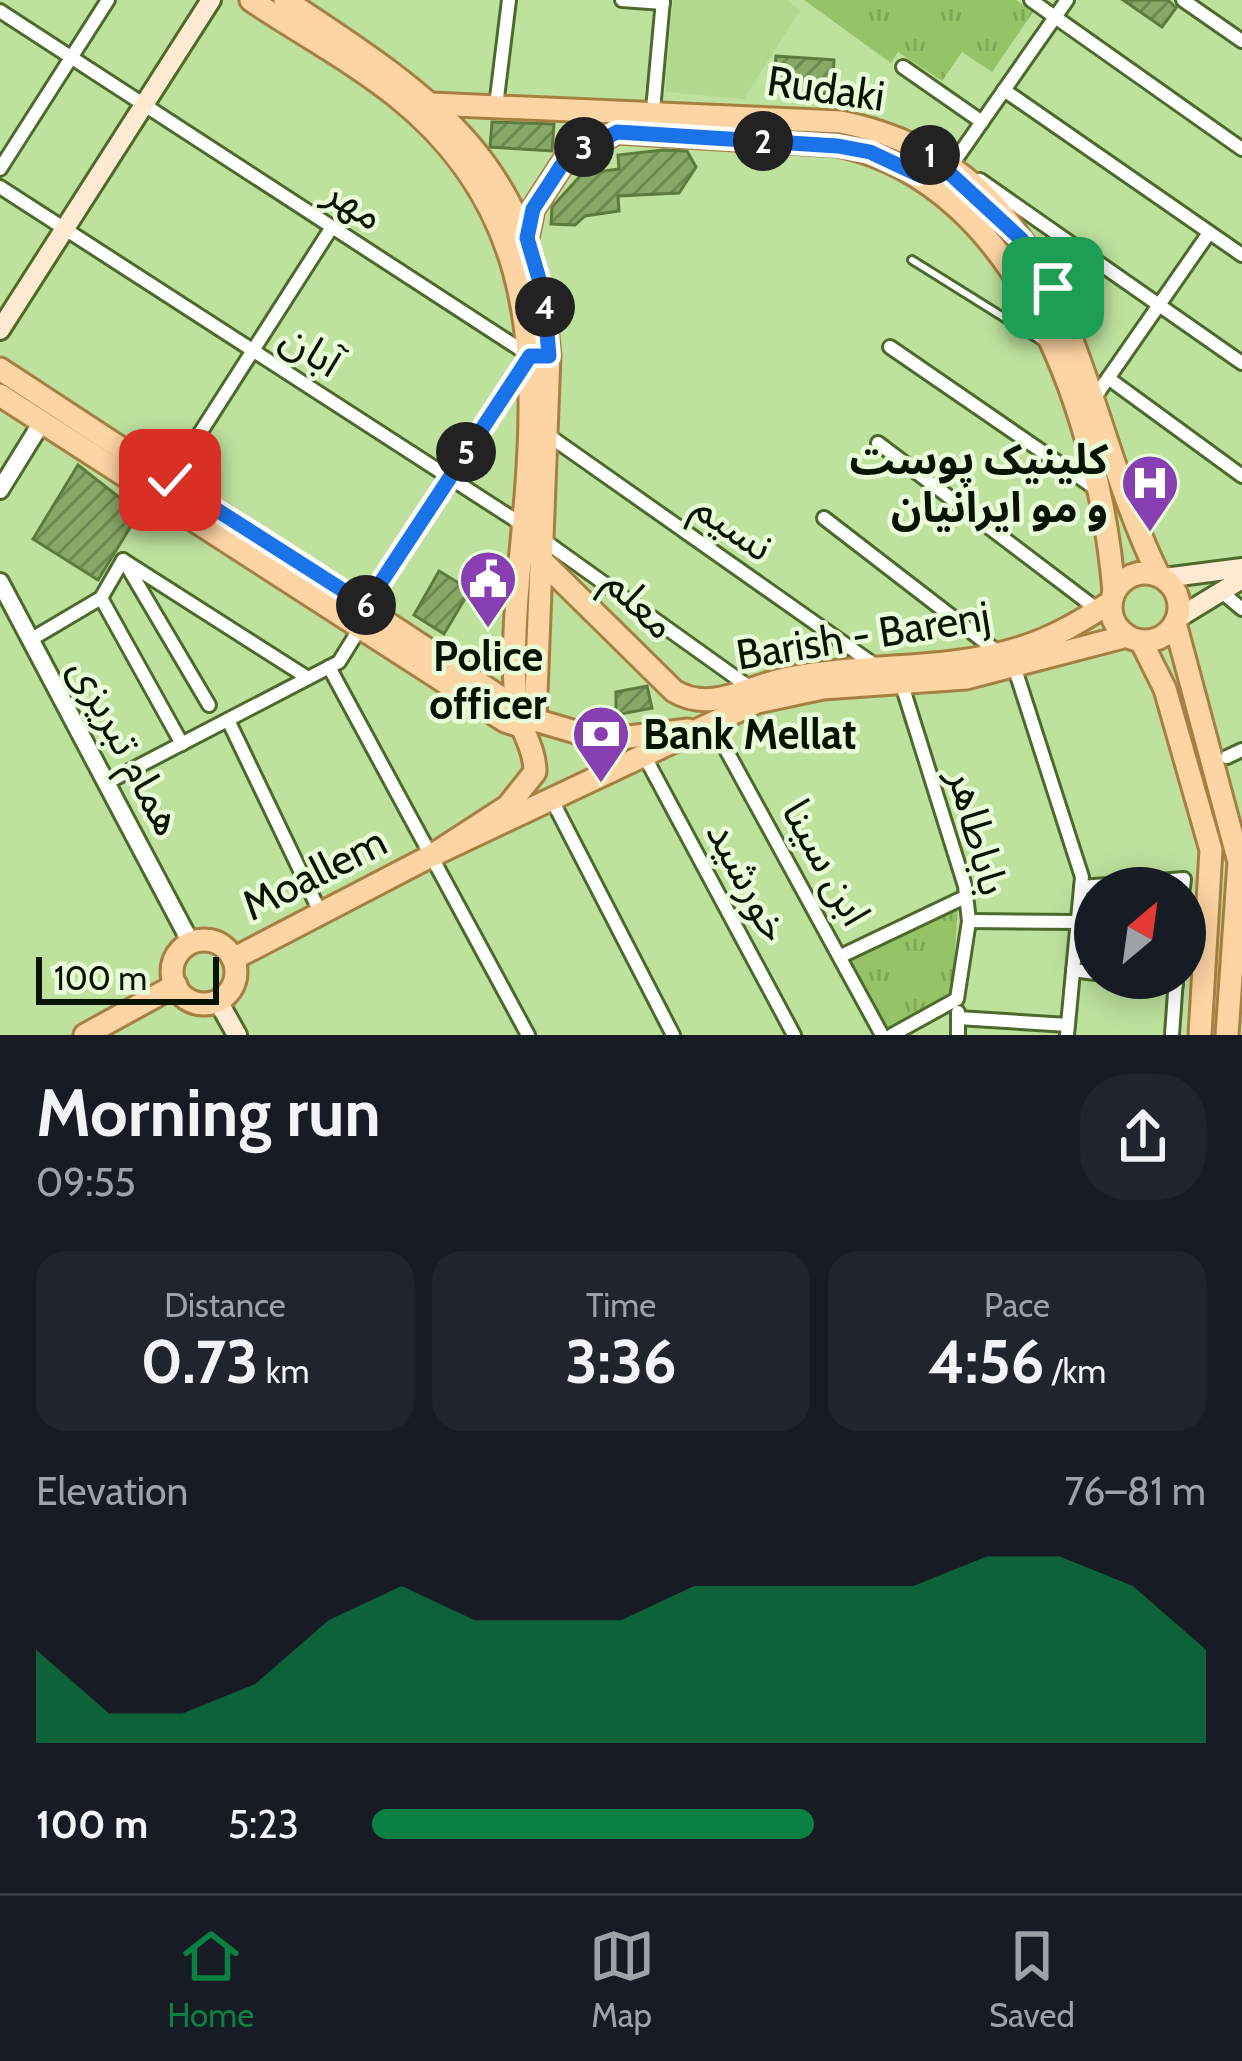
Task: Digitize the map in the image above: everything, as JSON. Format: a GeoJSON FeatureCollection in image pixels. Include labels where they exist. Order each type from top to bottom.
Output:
{"type":"FeatureCollection","features":[{"type":"Feature","properties":{"kind":"main road"},"geometry":{"type":"LineString","coordinates":[[0,330],[212,0]]}},
{"type":"Feature","properties":{"kind":"main road"},"geometry":{"type":"LineString","coordinates":[[251,0],[396,96],[448,146],[483,193],[509,245],[539,356],[548,435],[532,545]]}},
{"type":"Feature","properties":{"kind":"main road"},"geometry":{"type":"LineString","coordinates":[[285,0],[408,81],[432,104],[499,183],[527,238],[544,296],[524,718],[535,758],[529,784],[508,806],[431,856]]}},
{"type":"Feature","properties":{"kind":"main road","name":"Rudaki"},"geometry":{"type":"LineString","coordinates":[[432,104],[652,110],[842,122],[877,129],[924,164],[1003,254],[1049,339],[1096,489],[1108,602]]}},
{"type":"Feature","properties":{"kind":"main road","name":"Rudaki"},"geometry":{"type":"LineString","coordinates":[[527,238],[533,209],[555,171],[589,143],[617,132],[838,146],[924,164],[952,165],[1022,240],[1101,388],[1132,520],[1161,577]]}},
{"type":"Feature","properties":{"kind":"main road"},"geometry":{"type":"LineString","coordinates":[[1049,339],[1067,321]]}},
{"type":"Feature","properties":{"kind":"main road"},"geometry":{"type":"LineString","coordinates":[[0,369],[170,480],[216,522],[360,628],[505,721],[524,718]]}},
{"type":"Feature","properties":{"kind":"main road"},"geometry":{"type":"LineString","coordinates":[[0,395],[366,605],[524,718]]}},
{"type":"Feature","properties":{"kind":"main road","name":"معلم"},"geometry":{"type":"LineString","coordinates":[[532,545],[689,700],[712,703],[749,687]]}},
{"type":"Feature","properties":{"kind":"main road"},"geometry":{"type":"LineString","coordinates":[[1200,1035],[1211,850],[1165,689],[1134,639],[1116,625],[1108,602],[1133,575],[1161,577],[1242,568]]}},
{"type":"Feature","properties":{"kind":"main road"},"geometry":{"type":"LineString","coordinates":[[1161,577],[1178,596],[1177,621],[1240,862],[1230,1032]]}},
{"type":"Feature","properties":{"kind":"main road"},"geometry":{"type":"LineString","coordinates":[[1134,639],[1165,636],[1177,621],[1242,579]]}},
{"type":"Feature","properties":{"kind":"main road","name":"Barish - Barenj"},"geometry":{"type":"LineString","coordinates":[[749,687],[821,672],[1007,660],[1059,635],[1108,602]]}},
{"type":"Feature","properties":{"kind":"main road","name":"Barish - Barenj"},"geometry":{"type":"LineString","coordinates":[[431,856],[553,802],[703,726],[789,694],[902,685],[1007,660],[1134,639]]}},
{"type":"Feature","properties":{"kind":"main road","name":"Barish - Barenj"},"geometry":{"type":"LineString","coordinates":[[524,718],[603,740],[703,726]]}},
{"type":"Feature","properties":{"kind":"main road","name":"Moallem"},"geometry":{"type":"LineString","coordinates":[[233,958],[431,856]]}},
{"type":"Feature","properties":{"kind":"main road"},"geometry":{"type":"LineString","coordinates":[[215,942],[233,958],[234,983],[218,1001],[194,1002],[176,985],[175,961],[191,943],[215,942]]}},
{"type":"Feature","properties":{"kind":"main road"},"geometry":{"type":"LineString","coordinates":[[85,1035],[176,985]]}},
{"type":"Feature","properties":{"kind":"main road"},"geometry":{"type":"LineString","coordinates":[[218,1001],[237,1035]]}},
{"type":"Feature","properties":{"kind":"street"},"geometry":{"type":"LineString","coordinates":[[0,169],[108,0]]}},
{"type":"Feature","properties":{"kind":"street"},"geometry":{"type":"LineString","coordinates":[[496,106],[508,0]]}},
{"type":"Feature","properties":{"kind":"street"},"geometry":{"type":"LineString","coordinates":[[622,0],[663,2],[652,110]]}},
{"type":"Feature","properties":{"kind":"street"},"geometry":{"type":"LineString","coordinates":[[1030,0],[1242,149]]}},
{"type":"Feature","properties":{"kind":"street"},"geometry":{"type":"LineString","coordinates":[[1067,0],[952,165],[1242,363]]}},
{"type":"Feature","properties":{"kind":"street"},"geometry":{"type":"LineString","coordinates":[[1183,0],[1242,40]]}},
{"type":"Feature","properties":{"kind":"street","name":"مهر"},"geometry":{"type":"LineString","coordinates":[[0,10],[539,356]]}},
{"type":"Feature","properties":{"kind":"street"},"geometry":{"type":"LineString","coordinates":[[903,67],[982,122]]}},
{"type":"Feature","properties":{"kind":"street"},"geometry":{"type":"LineString","coordinates":[[1004,90],[1242,255]]}},
{"type":"Feature","properties":{"kind":"street","name":"آبان"},"geometry":{"type":"LineString","coordinates":[[0,187],[450,478],[532,545],[749,687]]}},
{"type":"Feature","properties":{"kind":"street"},"geometry":{"type":"LineString","coordinates":[[170,480],[332,227]]}},
{"type":"Feature","properties":{"kind":"street"},"geometry":{"type":"LineString","coordinates":[[1209,233],[1101,388],[1242,476]]}},
{"type":"Feature","properties":{"kind":"street"},"geometry":{"type":"LineString","coordinates":[[890,347],[1096,489]]}},
{"type":"Feature","properties":{"kind":"street"},"geometry":{"type":"LineString","coordinates":[[366,605],[539,356]]}},
{"type":"Feature","properties":{"kind":"street"},"geometry":{"type":"LineString","coordinates":[[0,490],[42,422]]}},
{"type":"Feature","properties":{"kind":"street","name":"نسیم"},"geometry":{"type":"LineString","coordinates":[[548,435],[881,670]]}},
{"type":"Feature","properties":{"kind":"street"},"geometry":{"type":"LineString","coordinates":[[878,443],[1108,602]]}},
{"type":"Feature","properties":{"kind":"street"},"geometry":{"type":"LineString","coordinates":[[824,518],[1007,660],[1075,867]]}},
{"type":"Feature","properties":{"kind":"street"},"geometry":{"type":"LineString","coordinates":[[30,640],[101,598],[124,560]]}},
{"type":"Feature","properties":{"kind":"street"},"geometry":{"type":"LineString","coordinates":[[124,560],[308,678]]}},
{"type":"Feature","properties":{"kind":"street"},"geometry":{"type":"LineString","coordinates":[[124,560],[209,705]]}},
{"type":"Feature","properties":{"kind":"street","name":"همام تبریزی"},"geometry":{"type":"LineString","coordinates":[[0,582],[191,943]]}},
{"type":"Feature","properties":{"kind":"street"},"geometry":{"type":"LineString","coordinates":[[1223,593],[1242,609]]}},
{"type":"Feature","properties":{"kind":"street"},"geometry":{"type":"LineString","coordinates":[[101,598],[182,744]]}},
{"type":"Feature","properties":{"kind":"street"},"geometry":{"type":"LineString","coordinates":[[107,782],[329,667],[360,628]]}},
{"type":"Feature","properties":{"kind":"street"},"geometry":{"type":"LineString","coordinates":[[329,667],[528,1035]]}},
{"type":"Feature","properties":{"kind":"street","name":"باباطاهر"},"geometry":{"type":"LineString","coordinates":[[902,685],[967,896],[969,921],[958,1035]]}},
{"type":"Feature","properties":{"kind":"street"},"geometry":{"type":"LineString","coordinates":[[228,720],[322,916]]}},
{"type":"Feature","properties":{"kind":"street","name":"ابن سینا"},"geometry":{"type":"LineString","coordinates":[[703,726],[841,956],[882,1035]]}},
{"type":"Feature","properties":{"kind":"street"},"geometry":{"type":"LineString","coordinates":[[1227,757],[1242,751]]}},
{"type":"Feature","properties":{"kind":"street","name":"خورشید"},"geometry":{"type":"LineString","coordinates":[[645,757],[794,1035]]}},
{"type":"Feature","properties":{"kind":"street"},"geometry":{"type":"LineString","coordinates":[[553,802],[674,1035]]}},
{"type":"Feature","properties":{"kind":"street"},"geometry":{"type":"LineString","coordinates":[[841,956],[967,896]]}},
{"type":"Feature","properties":{"kind":"street"},"geometry":{"type":"LineString","coordinates":[[969,921],[1074,922]]}},
{"type":"Feature","properties":{"kind":"street"},"geometry":{"type":"LineString","coordinates":[[958,1018],[1068,1030],[1074,960]]}},
{"type":"Feature","properties":{"kind":"street"},"geometry":{"type":"LineString","coordinates":[[892,1035],[958,999]]}},
{"type":"Feature","properties":{"kind":"street"},"geometry":{"type":"LineString","coordinates":[[1172,1035],[1175,999]]}},
{"type":"Feature","properties":{"kind":"lane"},"geometry":{"type":"LineString","coordinates":[[912,260],[1049,339]]}},
{"type":"Feature","properties":{"kind":"shaded area"},"geometry":{"type":"Polygon","coordinates":[[[673,0],[787,0],[800,10],[744,99],[665,92],[673,0]]]}},
{"type":"Feature","properties":{"kind":"green space"},"geometry":{"type":"Polygon","coordinates":[[[804,0],[1016,0],[1033,12],[992,72],[962,52],[942,81],[898,52],[891,63],[804,0]]]}},
{"type":"Feature","properties":{"kind":"green space"},"geometry":{"type":"Polygon","coordinates":[[[958,906],[952,997],[891,1030],[885,1028],[847,958],[958,906]]]}},
{"type":"Feature","properties":{"kind":"building"},"geometry":{"type":"Polygon","coordinates":[[[1123,0],[1168,0],[1176,8],[1162,27],[1123,0]]]}},
{"type":"Feature","properties":{"kind":"building"},"geometry":{"type":"Polygon","coordinates":[[[776,56],[834,60],[832,94],[773,90],[776,56]]]}},
{"type":"Feature","properties":{"kind":"building"},"geometry":{"type":"Polygon","coordinates":[[[492,122],[554,124],[552,151],[490,147],[492,122]]]}},
{"type":"Feature","properties":{"kind":"building"},"geometry":{"type":"Polygon","coordinates":[[[687,151],[696,167],[679,193],[618,196],[619,211],[585,216],[575,225],[551,224],[552,207],[582,174],[619,169],[618,155],[687,151]]]}},
{"type":"Feature","properties":{"kind":"building"},"geometry":{"type":"Polygon","coordinates":[[[78,465],[120,498],[142,508],[98,580],[33,539],[78,465]]]}},
{"type":"Feature","properties":{"kind":"building"},"geometry":{"type":"Polygon","coordinates":[[[439,571],[470,590],[444,634],[414,615],[439,571]]]}},
{"type":"Feature","properties":{"kind":"building"},"geometry":{"type":"Polygon","coordinates":[[[647,686],[652,708],[616,715],[616,692],[647,686]]]}},
{"type":"Feature","properties":{"kind":"place","name":"کلینیک پوست و مو ایرانیان"},"geometry":{"type":"Point","coordinates":[1150,534]}},
{"type":"Feature","properties":{"kind":"place","name":"Police officer"},"geometry":{"type":"Point","coordinates":[488,630]}},
{"type":"Feature","properties":{"kind":"place","name":"Bank Mellat"},"geometry":{"type":"Point","coordinates":[601,785]}},
{"type":"Feature","properties":{"kind":"route"},"geometry":{"type":"LineString","coordinates":[[170,480],[366,605],[530,356],[549,356],[544,296],[527,238],[533,209],[565,160],[617,132],[838,146],[870,152],[917,174],[930,155],[984,199],[1022,240],[1053,288]]}}]}
